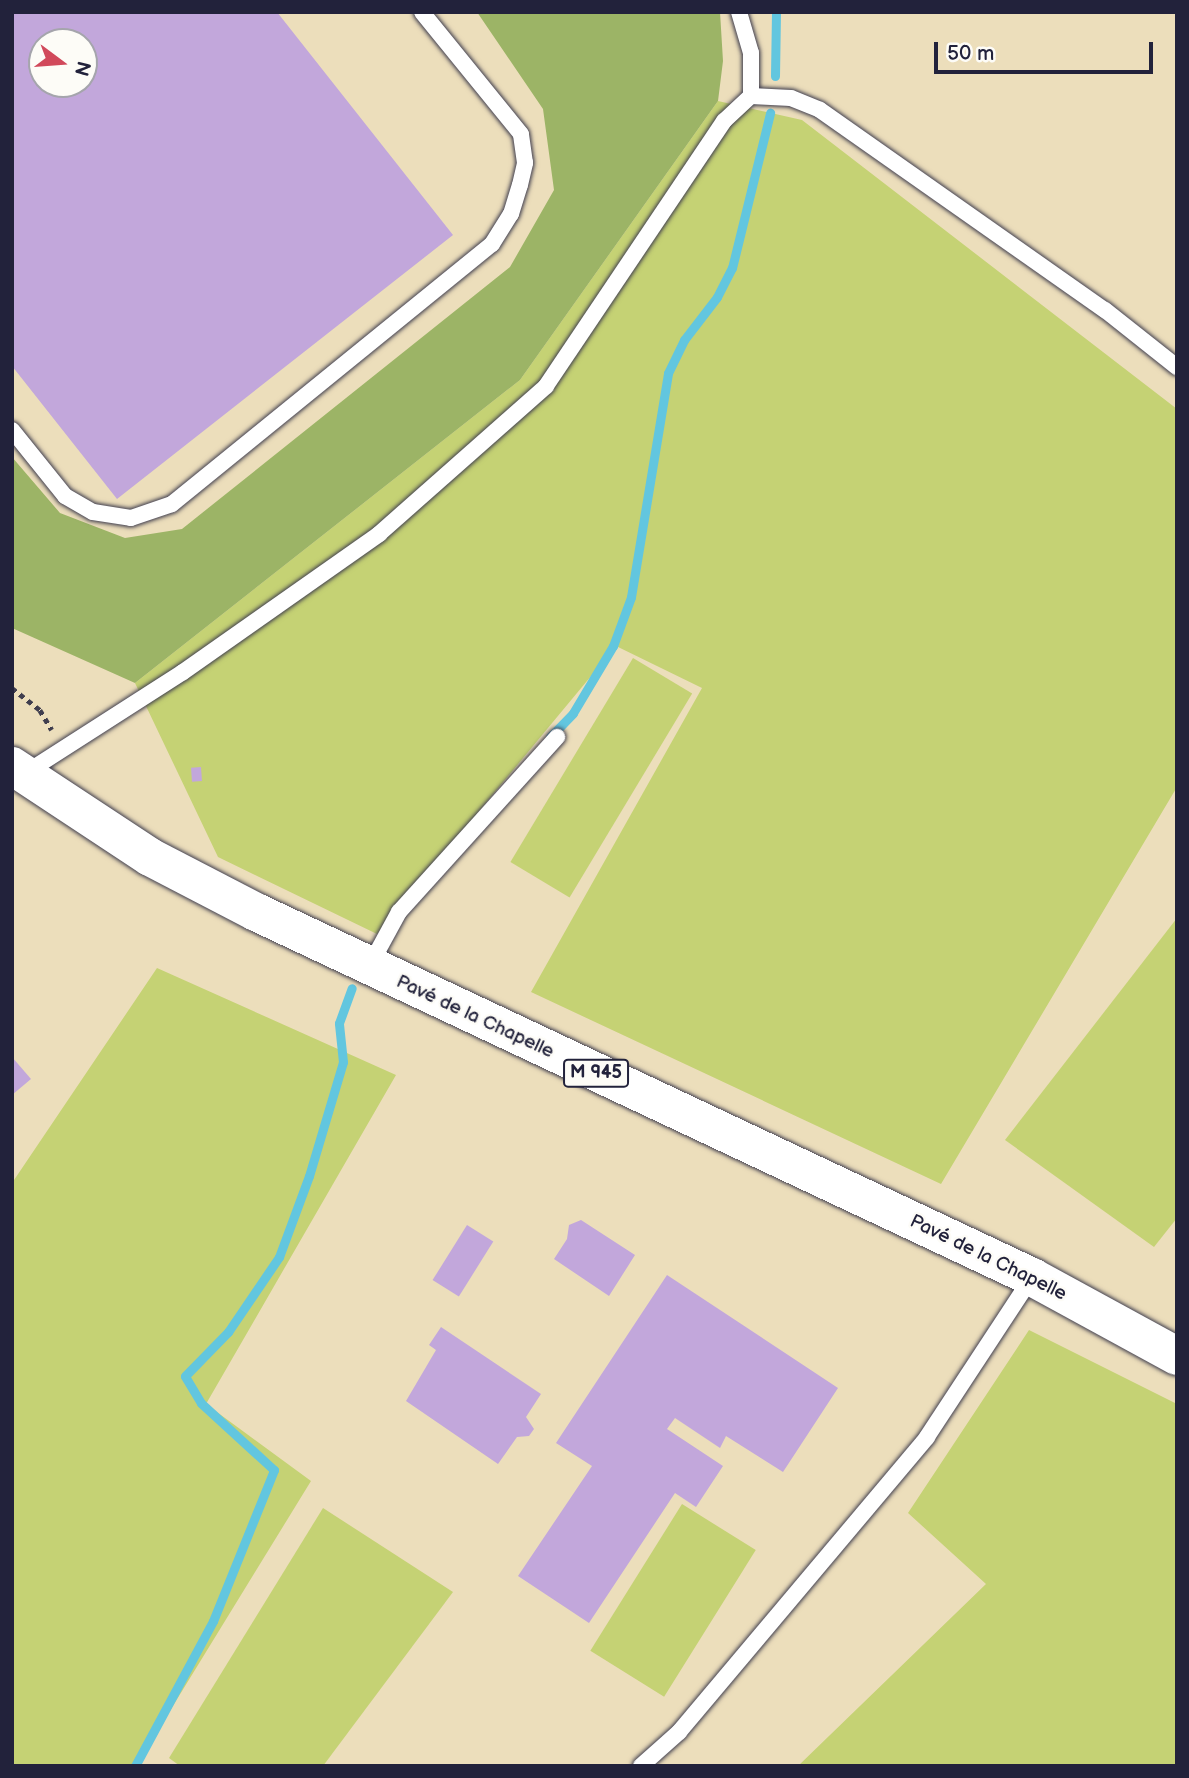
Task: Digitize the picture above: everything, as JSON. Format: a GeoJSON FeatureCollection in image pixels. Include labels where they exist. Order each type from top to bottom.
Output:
{"type":"FeatureCollection","features":[{"type":"Feature","properties":{"kind":"main road","name":"Pavé de la Chapelle"},"geometry":{"type":"LineString","coordinates":[[18,770],[150,857],[369,967],[1032,1277],[1177,1356]]}},
{"type":"Feature","properties":{"kind":"lane"},"geometry":{"type":"LineString","coordinates":[[12,430],[65,496],[93,512],[131,518],[172,504],[492,244],[511,214],[520,185],[525,163],[520,134],[422,12]]}},
{"type":"Feature","properties":{"kind":"lane"},"geometry":{"type":"LineString","coordinates":[[740,12],[751,53],[756,95]]}},
{"type":"Feature","properties":{"kind":"lane"},"geometry":{"type":"LineString","coordinates":[[18,770],[63,749],[183,672],[379,534],[546,386],[724,121],[756,95],[791,98],[820,110],[1105,310],[1177,367]]}},
{"type":"Feature","properties":{"kind":"lane"},"geometry":{"type":"LineString","coordinates":[[369,967],[399,912],[557,737]]}},
{"type":"Feature","properties":{"kind":"lane"},"geometry":{"type":"LineString","coordinates":[[641,1766],[679,1732],[927,1437],[1032,1277]]}},
{"type":"Feature","properties":{"kind":"path"},"geometry":{"type":"LineString","coordinates":[[12,688],[40,710],[63,749]]}},
{"type":"Feature","properties":{"kind":"green space"},"geometry":{"type":"Polygon","coordinates":[[[477,12],[720,12],[723,61],[718,101],[520,380],[135,683],[12,628],[12,457],[60,513],[125,538],[182,529],[510,267],[554,190],[543,109],[477,12]]]}},
{"type":"Feature","properties":{"kind":"green space"},"geometry":{"type":"Polygon","coordinates":[[[718,101],[802,120],[1177,409],[1177,787],[941,1184],[531,992],[702,688],[616,646],[377,934],[218,857],[135,683],[520,380],[718,101]]]}},
{"type":"Feature","properties":{"kind":"green space"},"geometry":{"type":"Polygon","coordinates":[[[633,658],[692,694],[570,898],[510,862],[633,658]]]}},
{"type":"Feature","properties":{"kind":"green space"},"geometry":{"type":"Polygon","coordinates":[[[1177,918],[1177,1218],[1154,1247],[1005,1140],[1177,918]]]}},
{"type":"Feature","properties":{"kind":"green space"},"geometry":{"type":"Polygon","coordinates":[[[157,968],[396,1075],[206,1404],[311,1481],[136,1766],[12,1766],[12,1183],[157,968]]]}},
{"type":"Feature","properties":{"kind":"green space"},"geometry":{"type":"Polygon","coordinates":[[[1029,1330],[1177,1404],[1177,1766],[798,1766],[986,1584],[908,1513],[1029,1330]]]}},
{"type":"Feature","properties":{"kind":"green space"},"geometry":{"type":"Polygon","coordinates":[[[682,1504],[756,1550],[664,1697],[590,1651],[682,1504]]]}},
{"type":"Feature","properties":{"kind":"green space"},"geometry":{"type":"Polygon","coordinates":[[[323,1508],[453,1592],[323,1766],[180,1766],[169,1758],[323,1508]]]}},
{"type":"Feature","properties":{"kind":"building"},"geometry":{"type":"Polygon","coordinates":[[[12,12],[277,12],[453,235],[117,499],[12,366],[12,12]]]}},
{"type":"Feature","properties":{"kind":"building"},"geometry":{"type":"Polygon","coordinates":[[[201,767],[202,781],[192,782],[191,768],[201,767]]]}},
{"type":"Feature","properties":{"kind":"building"},"geometry":{"type":"Polygon","coordinates":[[[12,1057],[31,1079],[12,1095],[12,1057]]]}},
{"type":"Feature","properties":{"kind":"building"},"geometry":{"type":"Polygon","coordinates":[[[581,1220],[635,1255],[609,1296],[554,1259],[567,1239],[569,1225],[581,1220]]]}},
{"type":"Feature","properties":{"kind":"building"},"geometry":{"type":"Polygon","coordinates":[[[467,1225],[493,1241],[459,1297],[433,1280],[467,1225]]]}},
{"type":"Feature","properties":{"kind":"building"},"geometry":{"type":"Polygon","coordinates":[[[667,1275],[838,1388],[783,1472],[726,1436],[720,1448],[675,1418],[667,1429],[723,1466],[696,1507],[675,1493],[589,1623],[518,1576],[592,1466],[556,1443],[667,1275]]]}},
{"type":"Feature","properties":{"kind":"building"},"geometry":{"type":"Polygon","coordinates":[[[441,1327],[541,1394],[526,1417],[534,1429],[529,1436],[517,1437],[498,1464],[406,1401],[436,1350],[429,1345],[441,1327]]]}},
{"type":"Feature","properties":{"kind":"waterway"},"geometry":{"type":"LineString","coordinates":[[775,76],[776,12]]}},
{"type":"Feature","properties":{"kind":"waterway"},"geometry":{"type":"LineString","coordinates":[[550,737],[573,713],[613,646],[631,597],[668,373],[684,340],[717,297],[732,268],[770,113]]}},
{"type":"Feature","properties":{"kind":"waterway"},"geometry":{"type":"LineString","coordinates":[[135,1766],[213,1621],[274,1470],[201,1403],[185,1376],[228,1332],[279,1257],[309,1176],[343,1062],[339,1023],[352,988]]}}]}
